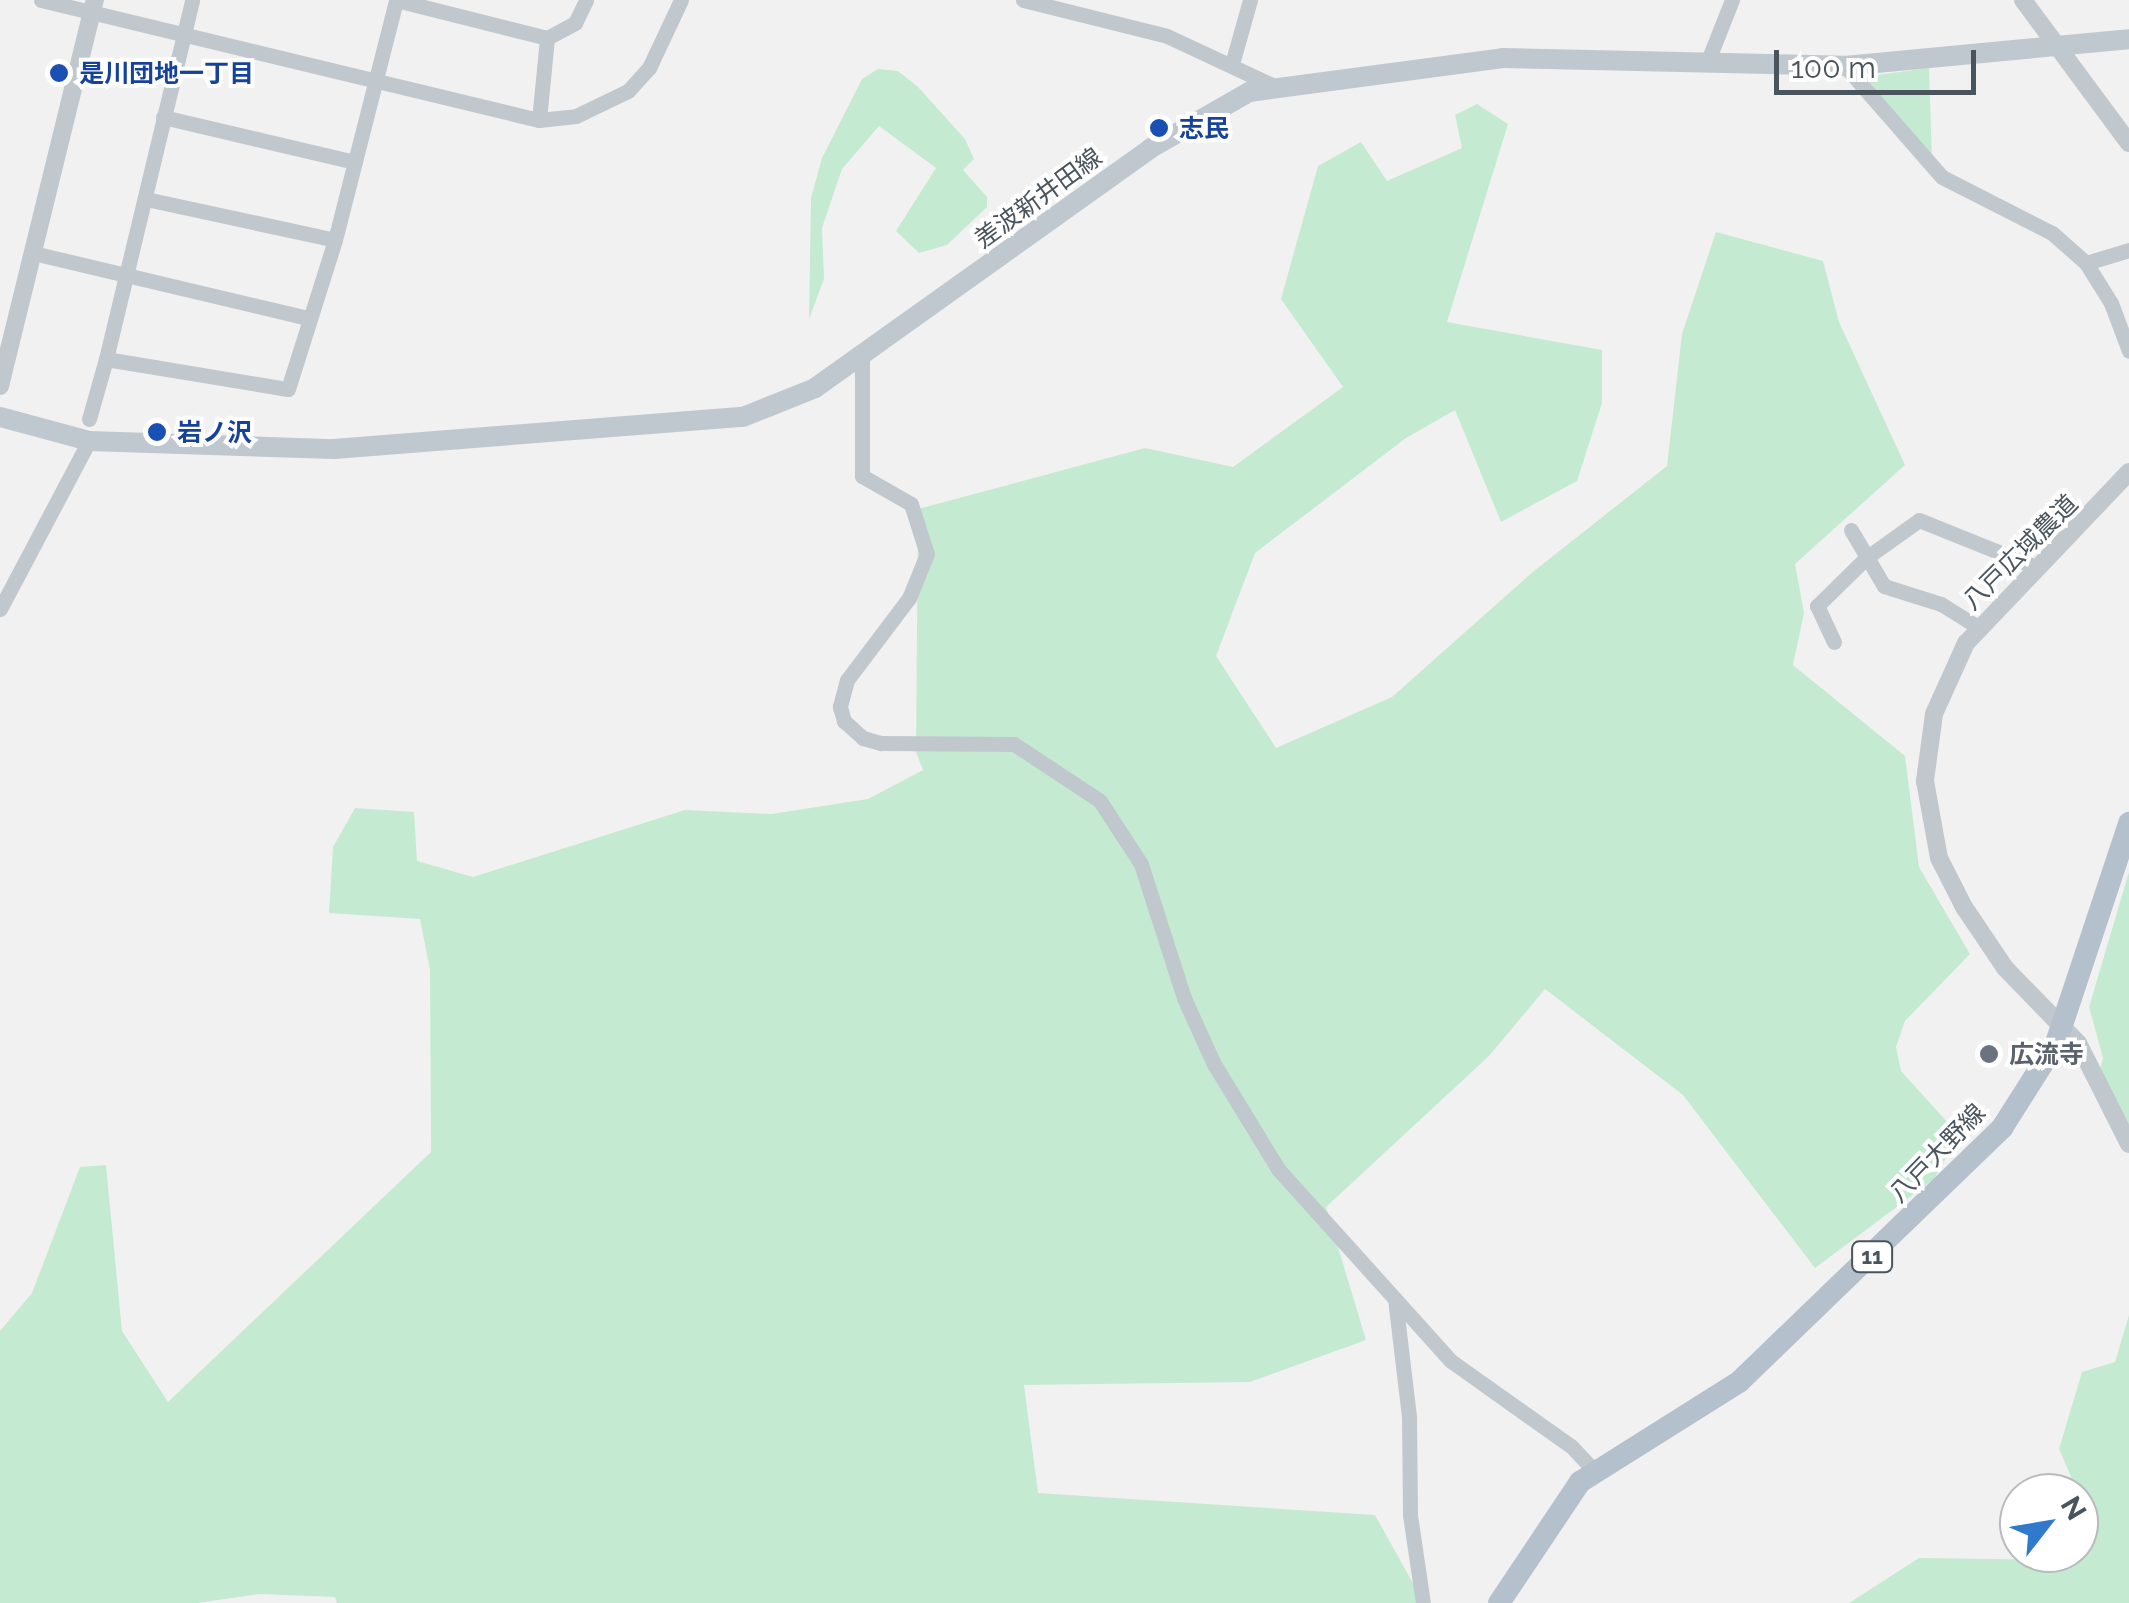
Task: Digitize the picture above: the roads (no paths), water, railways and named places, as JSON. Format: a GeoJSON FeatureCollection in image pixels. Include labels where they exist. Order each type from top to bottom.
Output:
{"type":"FeatureCollection","features":[{"type":"Feature","properties":{"kind":"main road","name":"差波新井田線"},"geometry":{"type":"LineString","coordinates":[[0,418],[89,430],[334,448],[676,427],[773,409],[862,356],[1221,102],[1274,86],[1503,58],[1845,66],[2129,38]]}},
{"type":"Feature","properties":{"kind":"main road","name":"八戸大野線"},"geometry":{"type":"LineString","coordinates":[[1499,1603],[1569,1493],[1594,1471],[1738,1382],[1920,1212],[2002,1128],[2063,1027],[2129,822]]}},
{"type":"Feature","properties":{"kind":"street"},"geometry":{"type":"LineString","coordinates":[[42,0],[94,6],[184,34],[540,120],[576,116],[628,91],[649,68],[680,0]]}},
{"type":"Feature","properties":{"kind":"street"},"geometry":{"type":"LineString","coordinates":[[0,609],[89,430],[192,0]]}},
{"type":"Feature","properties":{"kind":"street"},"geometry":{"type":"LineString","coordinates":[[106,359],[288,389],[335,240],[396,0],[547,38],[575,24],[586,0]]}},
{"type":"Feature","properties":{"kind":"street"},"geometry":{"type":"LineString","coordinates":[[1023,0],[1167,36],[1274,86]]}},
{"type":"Feature","properties":{"kind":"street"},"geometry":{"type":"LineString","coordinates":[[1232,64],[1250,0]]}},
{"type":"Feature","properties":{"kind":"street"},"geometry":{"type":"LineString","coordinates":[[1707,62],[1732,0]]}},
{"type":"Feature","properties":{"kind":"street"},"geometry":{"type":"LineString","coordinates":[[2023,0],[2129,143]]}},
{"type":"Feature","properties":{"kind":"street"},"geometry":{"type":"LineString","coordinates":[[0,386],[94,6]]}},
{"type":"Feature","properties":{"kind":"street"},"geometry":{"type":"LineString","coordinates":[[540,120],[547,38]]}},
{"type":"Feature","properties":{"kind":"street"},"geometry":{"type":"LineString","coordinates":[[1845,66],[1942,177],[2052,233],[2086,263],[2112,303],[2129,351]]}},
{"type":"Feature","properties":{"kind":"street"},"geometry":{"type":"LineString","coordinates":[[163,117],[355,162]]}},
{"type":"Feature","properties":{"kind":"street"},"geometry":{"type":"LineString","coordinates":[[146,199],[335,240]]}},
{"type":"Feature","properties":{"kind":"street"},"geometry":{"type":"LineString","coordinates":[[2086,263],[2129,250]]}},
{"type":"Feature","properties":{"kind":"street"},"geometry":{"type":"LineString","coordinates":[[34,253],[310,318]]}},
{"type":"Feature","properties":{"kind":"street"},"geometry":{"type":"LineString","coordinates":[[862,356],[862,476],[911,504],[927,554],[909,598],[848,680],[844,720],[863,738],[880,743],[1014,744],[1100,801],[1141,864],[1184,998],[1237,1108],[1278,1169],[1470,1379],[1572,1447],[1594,1471]]}},
{"type":"Feature","properties":{"kind":"street","name":"八戸広域農道"},"geometry":{"type":"LineString","coordinates":[[2129,472],[1978,627],[1934,714],[1926,757],[1931,831],[1948,878],[1991,947],[2088,1059],[2129,1144]]}},
{"type":"Feature","properties":{"kind":"street"},"geometry":{"type":"LineString","coordinates":[[1834,642],[1817,606],[1866,558],[1926,519],[2036,567]]}},
{"type":"Feature","properties":{"kind":"street"},"geometry":{"type":"LineString","coordinates":[[1851,530],[1884,586],[1941,604],[1978,627]]}},
{"type":"Feature","properties":{"kind":"street"},"geometry":{"type":"LineString","coordinates":[[1394,1300],[1408,1417],[1410,1516],[1423,1603]]}},
{"type":"Feature","properties":{"kind":"place","name":"是川団地一丁目"},"geometry":{"type":"Point","coordinates":[59,73]}},
{"type":"Feature","properties":{"kind":"place","name":"志民"},"geometry":{"type":"Point","coordinates":[1159,128]}},
{"type":"Feature","properties":{"kind":"place","name":"岩ノ沢"},"geometry":{"type":"Point","coordinates":[157,432]}},
{"type":"Feature","properties":{"kind":"place","name":"広流寺"},"geometry":{"type":"Point","coordinates":[1989,1054]}}]}
